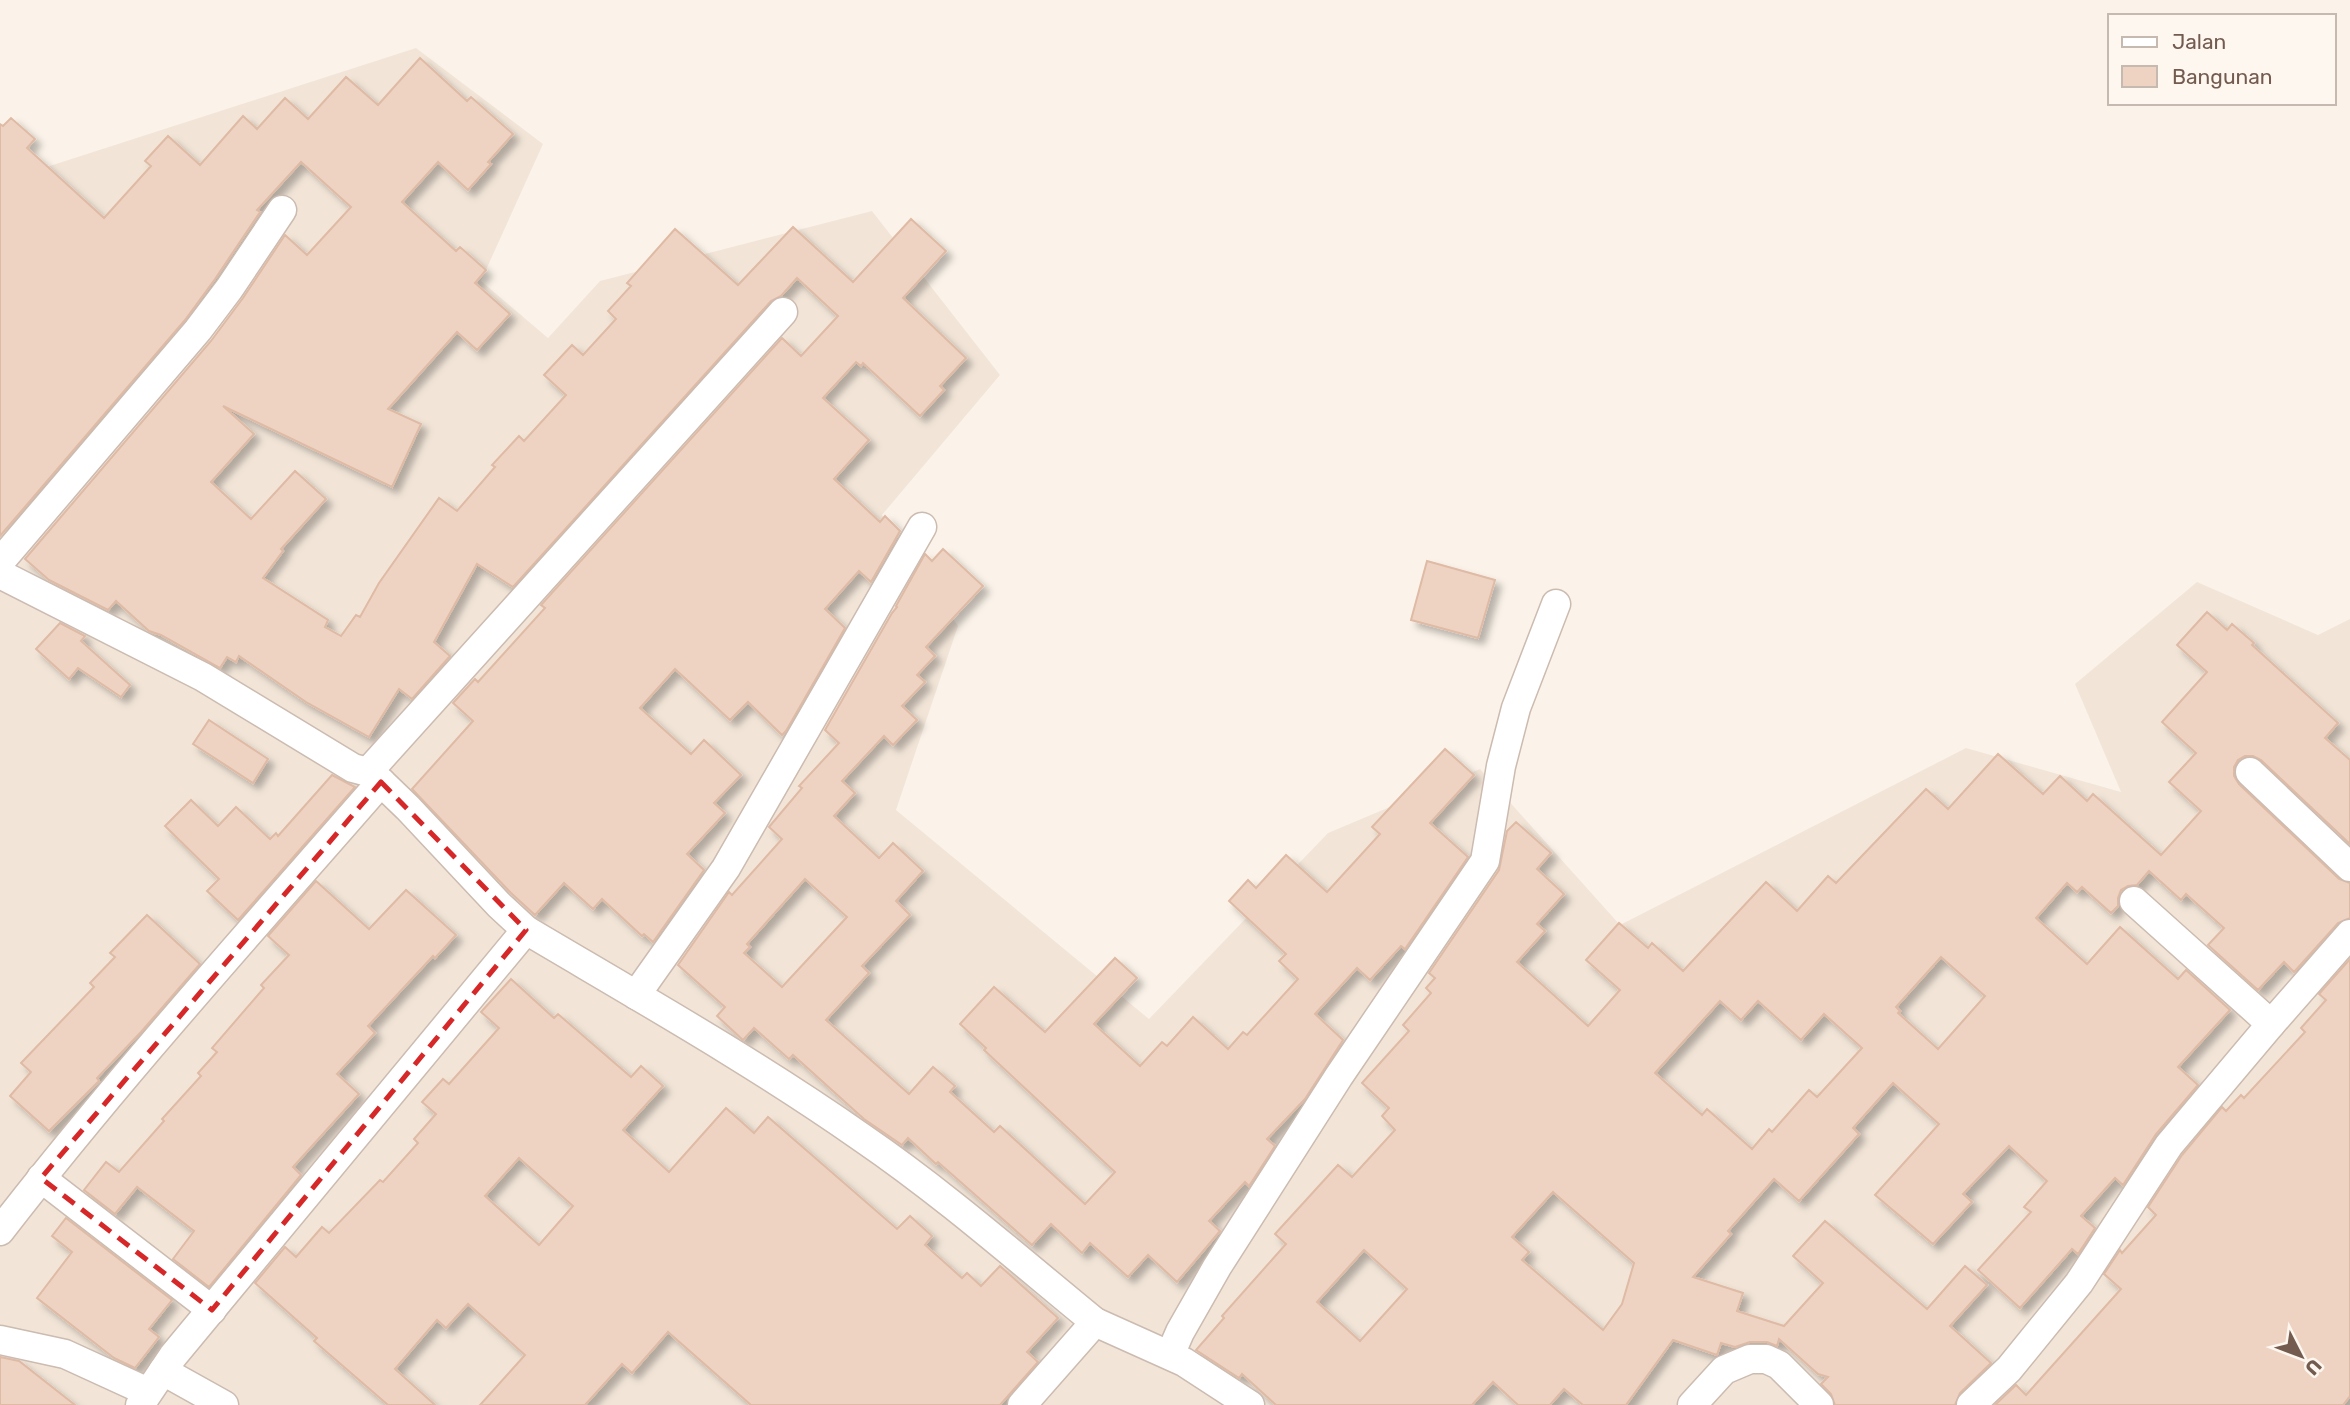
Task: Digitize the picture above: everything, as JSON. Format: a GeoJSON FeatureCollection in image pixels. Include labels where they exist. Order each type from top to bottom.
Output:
{"type":"FeatureCollection","features":[{"type":"Feature","properties":{"kind":"street"},"geometry":{"type":"LineString","coordinates":[[0,562],[198,330],[282,211]]}},
{"type":"Feature","properties":{"kind":"street"},"geometry":{"type":"LineString","coordinates":[[0,1231],[157,1040],[388,789],[783,312]]}},
{"type":"Feature","properties":{"kind":"street"},"geometry":{"type":"LineString","coordinates":[[636,995],[726,868],[922,527]]}},
{"type":"Feature","properties":{"kind":"street"},"geometry":{"type":"LineString","coordinates":[[0,574],[203,677],[388,789],[526,930],[636,995],[861,1137],[961,1212],[1094,1322],[1174,1346],[1210,1377],[1250,1405]]}},
{"type":"Feature","properties":{"kind":"street"},"geometry":{"type":"LineString","coordinates":[[1174,1346],[1217,1266],[1339,1076],[1485,861],[1501,766],[1516,708],[1556,604]]}},
{"type":"Feature","properties":{"kind":"street"},"geometry":{"type":"LineString","coordinates":[[2250,772],[2350,867]]}},
{"type":"Feature","properties":{"kind":"street"},"geometry":{"type":"LineString","coordinates":[[2134,901],[2271,1024]]}},
{"type":"Feature","properties":{"kind":"street"},"geometry":{"type":"LineString","coordinates":[[162,1373],[526,930]]}},
{"type":"Feature","properties":{"kind":"street"},"geometry":{"type":"LineString","coordinates":[[1971,1405],[2009,1369],[2079,1283],[2169,1145],[2350,934]]}},
{"type":"Feature","properties":{"kind":"street"},"geometry":{"type":"LineString","coordinates":[[41,1178],[212,1310]]}},
{"type":"Feature","properties":{"kind":"street"},"geometry":{"type":"LineString","coordinates":[[1021,1405],[1094,1322]]}},
{"type":"Feature","properties":{"kind":"street"},"geometry":{"type":"LineString","coordinates":[[0,1340],[162,1373],[224,1405]]}},
{"type":"Feature","properties":{"kind":"street"},"geometry":{"type":"LineString","coordinates":[[1692,1405],[1724,1370],[1750,1359],[1766,1359],[1779,1365],[1819,1405]]}},
{"type":"Feature","properties":{"kind":"highlighted area"},"geometry":{"type":"Polygon","coordinates":[[[381,782],[526,930],[212,1310],[41,1178],[381,782]]]}},
{"type":"Feature","properties":{"kind":"shaded area"},"geometry":{"type":"Polygon","coordinates":[[[416,48],[543,144],[481,281],[548,338],[600,281],[872,211],[1000,375],[882,515],[958,626],[896,810],[1149,1019],[1328,833],[1480,769],[1620,925],[1966,748],[2121,792],[2075,684],[2197,582],[2318,635],[2350,619],[2350,1405],[0,1405],[0,182],[416,48]]]}},
{"type":"Feature","properties":{"kind":"building"},"geometry":{"type":"Polygon","coordinates":[[[420,58],[467,101],[471,97],[513,134],[468,190],[438,162],[402,202],[456,251],[460,247],[486,270],[475,283],[510,314],[477,350],[457,332],[388,409],[421,424],[392,487],[223,406],[254,434],[211,482],[251,519],[295,471],[326,499],[281,549],[283,551],[263,578],[328,620],[325,627],[341,636],[356,615],[360,617],[379,583],[439,498],[457,511],[495,467],[492,465],[519,436],[524,441],[566,395],[544,375],[572,345],[583,355],[616,319],[608,311],[631,286],[627,283],[675,229],[738,285],[793,227],[853,282],[911,219],[946,251],[903,298],[966,358],[940,386],[944,390],[920,416],[863,363],[861,366],[856,362],[823,398],[869,440],[834,479],[880,522],[885,516],[900,531],[871,582],[859,571],[825,609],[845,628],[786,731],[782,735],[748,702],[730,720],[675,669],[640,708],[691,754],[704,740],[741,775],[714,803],[725,813],[687,854],[704,870],[653,942],[644,934],[642,936],[602,899],[593,909],[564,883],[535,915],[412,789],[473,721],[453,703],[475,679],[478,682],[545,608],[541,605],[782,338],[801,356],[838,316],[797,278],[781,296],[771,301],[513,587],[477,564],[434,642],[450,656],[412,699],[399,689],[369,737],[306,702],[239,656],[236,662],[227,657],[220,668],[149,631],[116,601],[108,610],[49,580],[25,559],[211,341],[285,235],[307,255],[351,207],[301,162],[257,210],[260,212],[185,320],[0,536],[0,124],[3,126],[11,118],[35,139],[27,148],[104,218],[151,166],[145,161],[168,136],[200,165],[243,116],[257,129],[285,98],[308,119],[346,77],[378,105],[420,58]]]}},
{"type":"Feature","properties":{"kind":"building"},"geometry":{"type":"Polygon","coordinates":[[[943,549],[983,586],[926,647],[935,656],[917,675],[925,682],[902,706],[917,720],[893,745],[884,736],[842,781],[855,793],[834,816],[879,858],[893,843],[923,871],[896,901],[910,915],[862,966],[869,973],[826,1020],[909,1094],[933,1067],[955,1086],[950,1092],[994,1132],[1000,1126],[1085,1204],[1115,1172],[984,1050],[986,1048],[960,1024],[994,987],[1045,1032],[1115,958],[1137,978],[1094,1024],[1140,1066],[1162,1042],[1167,1046],[1193,1017],[1228,1049],[1243,1032],[1247,1035],[1298,979],[1279,961],[1286,954],[1229,901],[1248,880],[1256,888],[1286,855],[1327,892],[1380,834],[1372,827],[1445,749],[1474,775],[1430,823],[1468,857],[1405,949],[1401,946],[1370,980],[1357,968],[1315,1014],[1343,1040],[1305,1099],[1267,1139],[1275,1146],[1249,1186],[1245,1182],[1209,1221],[1220,1231],[1177,1282],[1148,1255],[1128,1277],[1090,1243],[1082,1253],[1051,1224],[1032,1245],[908,1138],[902,1145],[864,1119],[793,1055],[789,1059],[754,1028],[743,1040],[717,1016],[725,1007],[678,965],[729,892],[732,895],[782,839],[769,827],[802,788],[799,786],[839,743],[825,730],[925,554],[932,561],[943,549]],[[805,879],[747,944],[750,947],[744,953],[782,987],[847,917],[805,879]]]}},
{"type":"Feature","properties":{"kind":"building"},"geometry":{"type":"Polygon","coordinates":[[[1427,561],[1495,580],[1478,638],[1411,620],[1427,561]]]}},
{"type":"Feature","properties":{"kind":"building"},"geometry":{"type":"Polygon","coordinates":[[[2207,612],[2227,630],[2232,624],[2338,723],[2325,738],[2350,760],[2350,844],[2261,760],[2245,756],[2238,760],[2234,767],[2234,776],[2239,784],[2339,879],[2350,883],[2350,918],[2338,923],[2294,972],[2284,962],[2258,990],[2208,945],[2224,928],[2186,894],[2181,900],[2149,871],[2137,885],[2121,890],[2118,906],[2111,913],[2082,887],[2077,892],[2067,883],[2036,918],[2087,964],[2120,927],[2178,979],[2186,970],[2230,1010],[2178,1067],[2198,1085],[2156,1134],[2123,1185],[2115,1178],[2081,1216],[2095,1228],[2078,1254],[2072,1249],[2020,1308],[1978,1270],[2031,1212],[2024,1207],[2047,1181],[2009,1146],[1963,1194],[1972,1202],[1933,1244],[1875,1195],[1939,1124],[1893,1083],[1853,1128],[1859,1134],[1799,1201],[1774,1179],[1728,1231],[1731,1234],[1693,1277],[1743,1293],[1737,1311],[1784,1326],[1823,1283],[1793,1256],[1825,1221],[1927,1309],[1965,1266],[1987,1285],[1950,1326],[1991,1363],[1960,1393],[1955,1405],[1835,1405],[1831,1394],[1821,1384],[1828,1377],[1818,1374],[1779,1339],[1777,1346],[1767,1342],[1750,1342],[1735,1347],[1721,1343],[1717,1355],[1673,1340],[1626,1405],[1583,1405],[1564,1389],[1550,1405],[1518,1405],[1493,1382],[1472,1405],[1276,1405],[1242,1374],[1239,1378],[1196,1350],[1224,1318],[1222,1316],[1286,1244],[1275,1234],[1338,1165],[1352,1177],[1395,1130],[1382,1116],[1389,1108],[1362,1083],[1409,1031],[1403,1025],[1431,993],[1426,988],[1435,978],[1429,973],[1499,870],[1507,831],[1516,822],[1551,853],[1537,869],[1564,894],[1537,924],[1545,931],[1517,962],[1588,1026],[1620,990],[1586,960],[1619,923],[1648,948],[1652,943],[1683,971],[1766,882],[1797,911],[1828,876],[1836,883],[1926,789],[1948,809],[1998,754],[2043,794],[2060,776],[2087,801],[2093,794],[2161,855],[2201,811],[2169,782],[2196,753],[2162,722],[2207,672],[2177,645],[2207,612]],[[1941,957],[1896,1007],[1900,1011],[1898,1013],[1938,1049],[1985,996],[1941,957]],[[1720,1001],[1655,1073],[1702,1115],[1707,1109],[1752,1149],[1769,1129],[1772,1132],[1809,1090],[1817,1097],[1862,1048],[1824,1014],[1801,1040],[1758,1001],[1741,1020],[1720,1001]],[[1553,1192],[1512,1237],[1529,1252],[1522,1260],[1603,1330],[1622,1304],[1634,1263],[1553,1192]],[[1364,1250],[1317,1302],[1360,1341],[1407,1289],[1364,1250]]]}},
{"type":"Feature","properties":{"kind":"building"},"geometry":{"type":"Polygon","coordinates":[[[60,623],[85,636],[81,641],[130,685],[121,697],[78,668],[69,679],[36,649],[60,623]]]}},
{"type":"Feature","properties":{"kind":"building"},"geometry":{"type":"Polygon","coordinates":[[[209,720],[268,759],[253,783],[193,744],[209,720]]]}},
{"type":"Feature","properties":{"kind":"building"},"geometry":{"type":"Polygon","coordinates":[[[332,775],[355,787],[238,920],[207,891],[219,879],[165,826],[191,800],[218,826],[236,807],[270,839],[276,833],[278,836],[332,775]]]}},
{"type":"Feature","properties":{"kind":"building"},"geometry":{"type":"Polygon","coordinates":[[[316,881],[369,929],[406,890],[456,935],[368,1026],[375,1033],[337,1074],[359,1094],[293,1167],[301,1175],[209,1287],[173,1259],[194,1231],[137,1187],[115,1214],[84,1190],[106,1162],[119,1172],[201,1076],[198,1073],[217,1052],[212,1048],[264,988],[261,985],[289,955],[268,936],[316,881]]]}},
{"type":"Feature","properties":{"kind":"building"},"geometry":{"type":"Polygon","coordinates":[[[147,915],[200,964],[97,1078],[99,1081],[49,1131],[10,1096],[31,1072],[21,1063],[94,987],[90,983],[115,957],[110,953],[147,915]]]}},
{"type":"Feature","properties":{"kind":"building"},"geometry":{"type":"Polygon","coordinates":[[[2350,959],[2350,1396],[2343,1405],[1995,1405],[2016,1385],[2026,1395],[2121,1289],[2104,1274],[2120,1250],[2122,1253],[2156,1215],[2148,1207],[2182,1155],[2222,1107],[2226,1111],[2241,1095],[2244,1098],[2305,1032],[2301,1028],[2326,1000],[2319,994],[2350,959]]]}},
{"type":"Feature","properties":{"kind":"building"},"geometry":{"type":"Polygon","coordinates":[[[511,979],[554,1018],[558,1014],[631,1077],[641,1066],[663,1086],[623,1130],[669,1172],[726,1108],[754,1133],[768,1117],[897,1229],[910,1216],[932,1236],[925,1245],[962,1278],[967,1273],[981,1286],[1000,1266],[1058,1318],[1027,1352],[1038,1362],[1000,1405],[751,1405],[668,1332],[632,1373],[622,1364],[585,1405],[480,1405],[525,1355],[468,1304],[446,1328],[437,1320],[395,1369],[435,1405],[388,1405],[314,1341],[317,1338],[255,1283],[285,1247],[296,1257],[322,1227],[329,1233],[380,1180],[383,1182],[418,1143],[414,1139],[436,1114],[422,1102],[443,1079],[449,1084],[499,1028],[481,1012],[511,979]],[[519,1158],[485,1196],[539,1245],[573,1206],[519,1158]]]}},
{"type":"Feature","properties":{"kind":"building"},"geometry":{"type":"Polygon","coordinates":[[[66,1218],[172,1300],[149,1329],[159,1337],[135,1368],[114,1358],[37,1298],[72,1252],[52,1236],[66,1218]]]}},
{"type":"Feature","properties":{"kind":"building"},"geometry":{"type":"Polygon","coordinates":[[[0,1357],[19,1361],[75,1405],[0,1405],[0,1357]]]}}]}
